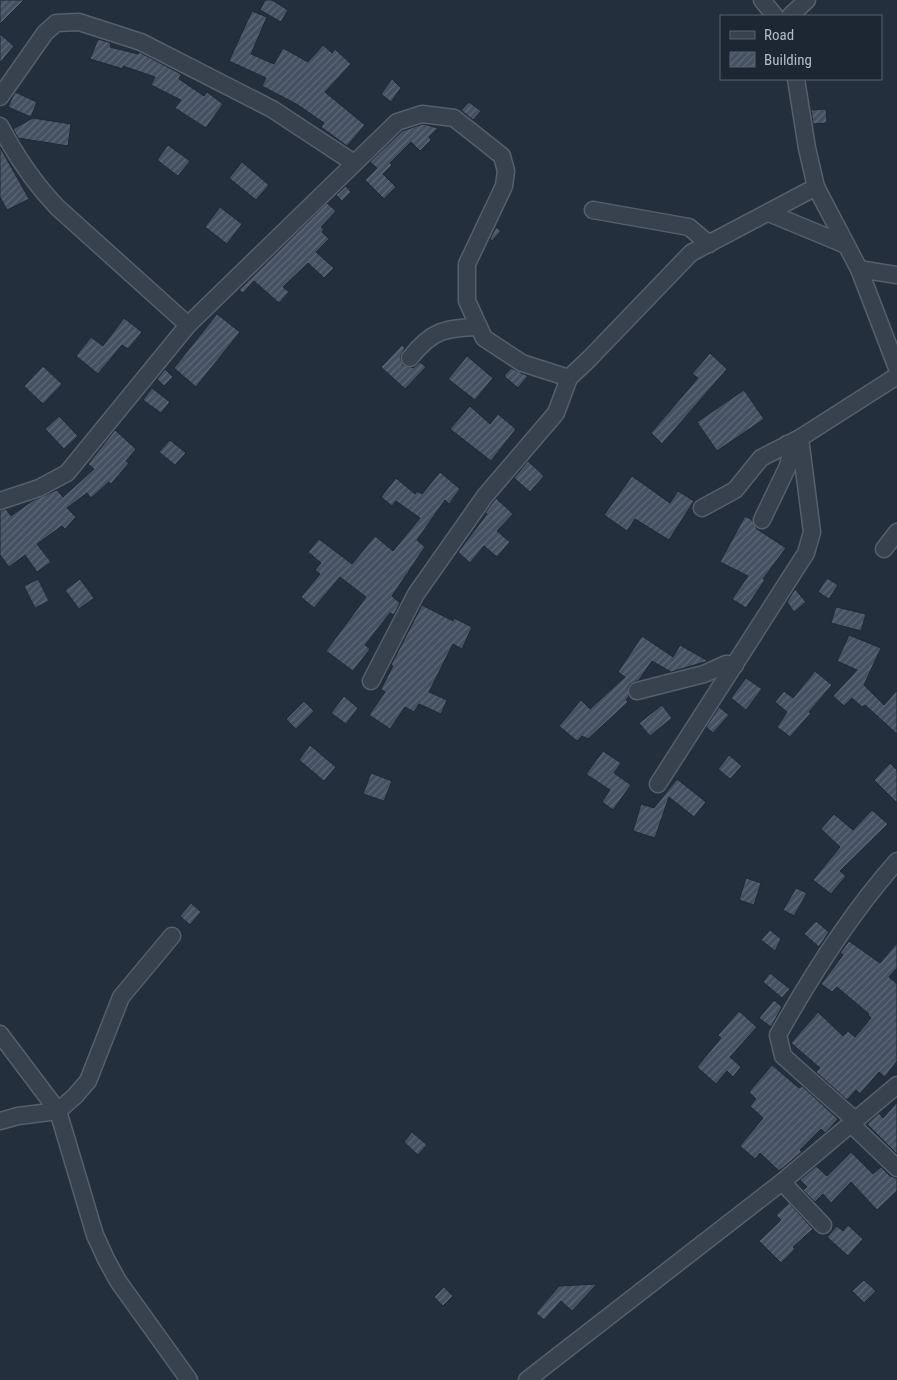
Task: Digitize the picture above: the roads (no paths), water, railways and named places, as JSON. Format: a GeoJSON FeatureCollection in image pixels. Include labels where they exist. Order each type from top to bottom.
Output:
{"type":"FeatureCollection","features":[{"type":"Feature","properties":{"kind":"street"},"geometry":{"type":"LineString","coordinates":[[762,0],[774,15]]}},
{"type":"Feature","properties":{"kind":"street"},"geometry":{"type":"LineString","coordinates":[[791,15],[807,0]]}},
{"type":"Feature","properties":{"kind":"street"},"geometry":{"type":"LineString","coordinates":[[0,97],[45,33],[56,23],[79,22],[141,42],[272,109],[354,163]]}},
{"type":"Feature","properties":{"kind":"street"},"geometry":{"type":"LineString","coordinates":[[796,80],[807,148],[816,187],[859,270],[897,368]]}},
{"type":"Feature","properties":{"kind":"street"},"geometry":{"type":"LineString","coordinates":[[0,501],[39,488],[67,472],[188,325],[397,122],[422,114],[454,118],[502,156],[506,171],[504,186],[467,264],[467,301],[484,338],[522,363],[569,378]]}},
{"type":"Feature","properties":{"kind":"street"},"geometry":{"type":"LineString","coordinates":[[0,126],[15,154],[37,187],[188,325]]}},
{"type":"Feature","properties":{"kind":"street"},"geometry":{"type":"LineString","coordinates":[[371,681],[416,594],[485,496],[556,413],[569,378],[691,253],[816,187]]}},
{"type":"Feature","properties":{"kind":"street"},"geometry":{"type":"LineString","coordinates":[[593,210],[689,227],[709,244]]}},
{"type":"Feature","properties":{"kind":"street"},"geometry":{"type":"LineString","coordinates":[[769,213],[846,245]]}},
{"type":"Feature","properties":{"kind":"street"},"geometry":{"type":"LineString","coordinates":[[859,270],[897,275]]}},
{"type":"Feature","properties":{"kind":"street"},"geometry":{"type":"LineString","coordinates":[[410,358],[428,337],[458,328],[479,327]]}},
{"type":"Feature","properties":{"kind":"street"},"geometry":{"type":"LineString","coordinates":[[702,508],[735,490],[761,458],[794,441],[897,376]]}},
{"type":"Feature","properties":{"kind":"street"},"geometry":{"type":"LineString","coordinates":[[762,520],[788,466],[794,441]]}},
{"type":"Feature","properties":{"kind":"street"},"geometry":{"type":"LineString","coordinates":[[658,784],[806,553],[812,532],[794,441]]}},
{"type":"Feature","properties":{"kind":"street"},"geometry":{"type":"LineString","coordinates":[[884,549],[897,532]]}},
{"type":"Feature","properties":{"kind":"street"},"geometry":{"type":"LineString","coordinates":[[637,691],[704,674],[726,664],[735,665]]}},
{"type":"Feature","properties":{"kind":"street"},"geometry":{"type":"LineString","coordinates":[[897,861],[872,889],[798,1000],[778,1034],[783,1056],[854,1123],[897,1168]]}},
{"type":"Feature","properties":{"kind":"street"},"geometry":{"type":"LineString","coordinates":[[0,1121],[58,1111],[75,1096],[88,1081],[121,997],[172,936]]}},
{"type":"Feature","properties":{"kind":"street"},"geometry":{"type":"LineString","coordinates":[[0,1034],[58,1111],[95,1235],[106,1260],[118,1281],[189,1380]]}},
{"type":"Feature","properties":{"kind":"street"},"geometry":{"type":"LineString","coordinates":[[527,1380],[782,1182],[897,1085]]}},
{"type":"Feature","properties":{"kind":"street"},"geometry":{"type":"LineString","coordinates":[[782,1182],[822,1226]]}}]}
